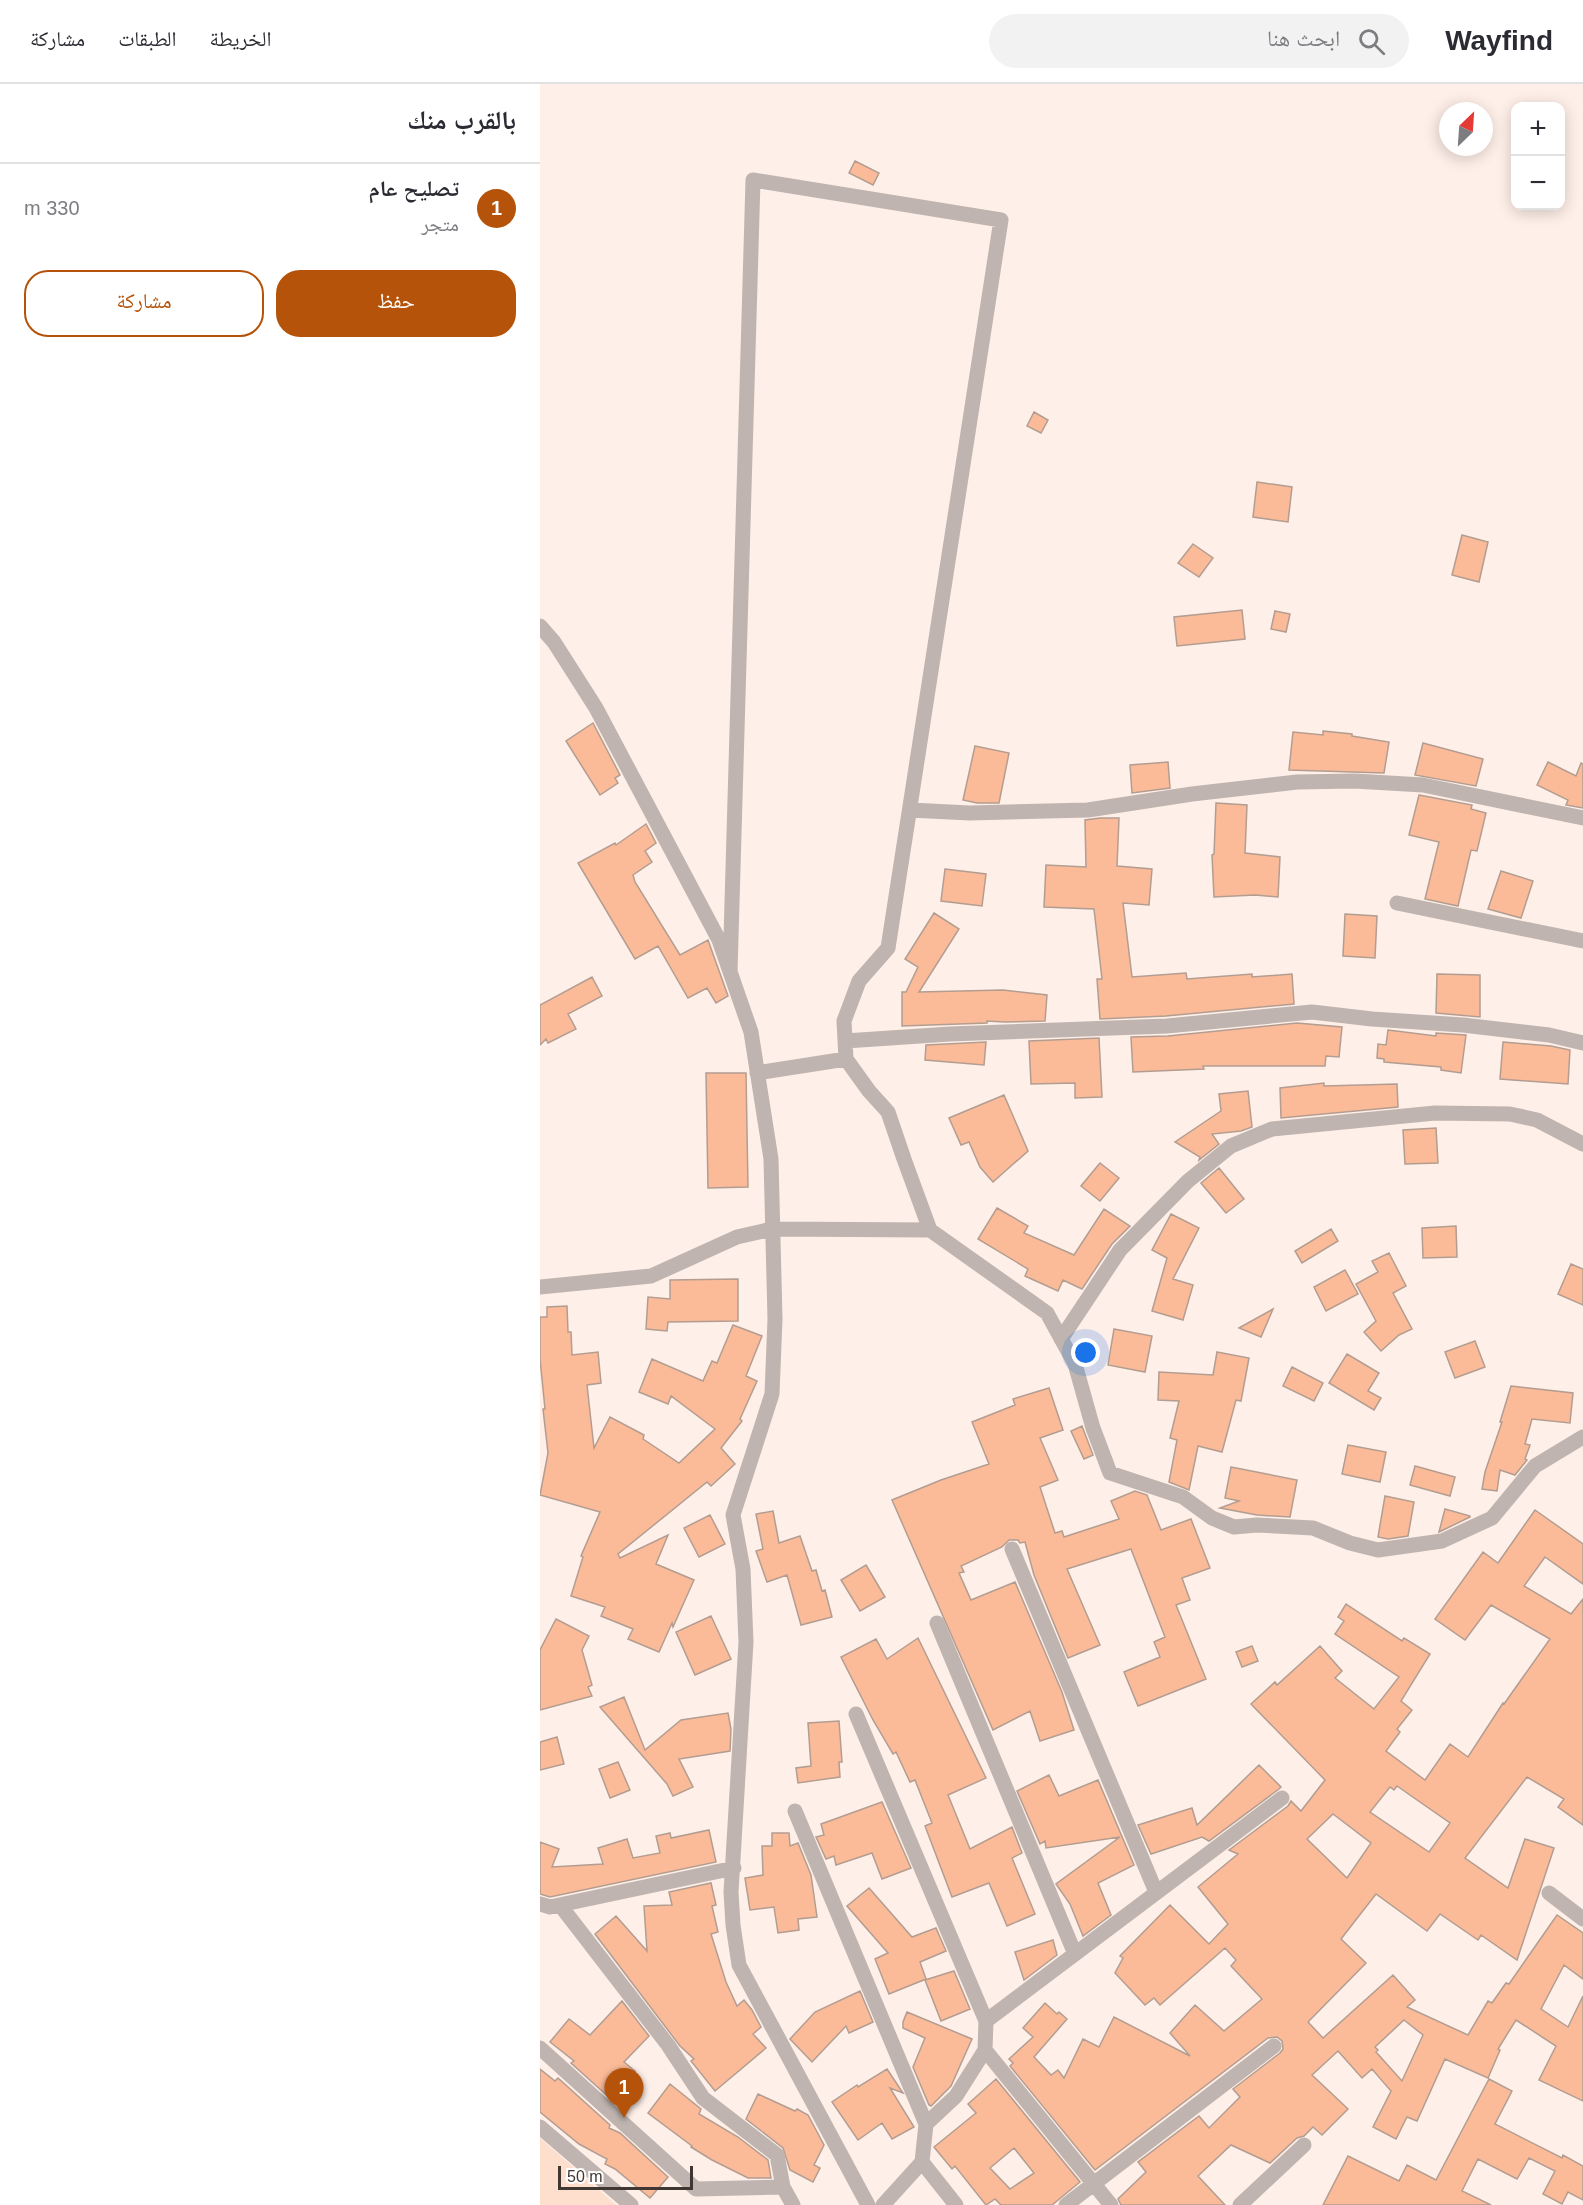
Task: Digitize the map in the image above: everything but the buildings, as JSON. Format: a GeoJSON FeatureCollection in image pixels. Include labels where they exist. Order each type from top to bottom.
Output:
{"type":"FeatureCollection","features":[{"type":"Feature","properties":{"kind":"street"},"geometry":{"type":"LineString","coordinates":[[730,972],[753,180],[1001,220],[888,948],[860,981],[844,1021],[846,1059],[869,1091],[888,1112],[930,1230],[1047,1313],[1075,1364],[1110,1473],[1183,1497],[1212,1518],[1234,1527],[1257,1525],[1313,1528],[1350,1543],[1378,1550],[1442,1541],[1492,1518],[1535,1466],[1583,1437]]}},
{"type":"Feature","properties":{"kind":"street"},"geometry":{"type":"LineString","coordinates":[[540,626],[554,642],[596,708],[719,940],[751,1032],[771,1159],[775,1319],[772,1394],[733,1515],[743,1569],[746,1641],[731,1892],[733,1925],[739,1965],[868,2205]]}},
{"type":"Feature","properties":{"kind":"street"},"geometry":{"type":"LineString","coordinates":[[910,810],[970,813],[1088,810],[1192,794],[1297,782],[1354,781],[1423,785],[1583,818]]}},
{"type":"Feature","properties":{"kind":"street"},"geometry":{"type":"LineString","coordinates":[[1397,903],[1583,941]]}},
{"type":"Feature","properties":{"kind":"street"},"geometry":{"type":"LineString","coordinates":[[845,1041],[950,1034],[1167,1026],[1312,1012],[1372,1019],[1463,1025],[1549,1035],[1583,1043]]}},
{"type":"Feature","properties":{"kind":"street"},"geometry":{"type":"LineString","coordinates":[[758,1073],[846,1059]]}},
{"type":"Feature","properties":{"kind":"street"},"geometry":{"type":"LineString","coordinates":[[1061,1339],[1120,1251],[1188,1181],[1231,1146],[1272,1129],[1435,1113],[1510,1114],[1537,1120],[1583,1144]]}},
{"type":"Feature","properties":{"kind":"street"},"geometry":{"type":"LineString","coordinates":[[540,1287],[651,1276],[737,1237],[772,1228],[930,1230]]}},
{"type":"Feature","properties":{"kind":"street"},"geometry":{"type":"LineString","coordinates":[[1012,1549],[1156,1893]]}},
{"type":"Feature","properties":{"kind":"street"},"geometry":{"type":"LineString","coordinates":[[937,1623],[1075,1953]]}},
{"type":"Feature","properties":{"kind":"street"},"geometry":{"type":"LineString","coordinates":[[856,1714],[986,2020],[985,2050],[956,2096],[926,2124]]}},
{"type":"Feature","properties":{"kind":"street"},"geometry":{"type":"LineString","coordinates":[[986,2020],[1282,1798]]}},
{"type":"Feature","properties":{"kind":"street"},"geometry":{"type":"LineString","coordinates":[[795,1811],[926,2124],[922,2162],[883,2205]]}},
{"type":"Feature","properties":{"kind":"street"},"geometry":{"type":"LineString","coordinates":[[540,1904],[550,1907],[734,1868]]}},
{"type":"Feature","properties":{"kind":"street"},"geometry":{"type":"LineString","coordinates":[[1549,1893],[1583,1919]]}},
{"type":"Feature","properties":{"kind":"street"},"geometry":{"type":"LineString","coordinates":[[560,1905],[668,2044],[703,2098],[777,2155],[783,2187],[792,2205]]}},
{"type":"Feature","properties":{"kind":"street"},"geometry":{"type":"LineString","coordinates":[[1066,2205],[1274,2046]]}},
{"type":"Feature","properties":{"kind":"street"},"geometry":{"type":"LineString","coordinates":[[540,2048],[696,2189],[783,2187]]}},
{"type":"Feature","properties":{"kind":"street"},"geometry":{"type":"LineString","coordinates":[[985,2050],[1111,2205]]}},
{"type":"Feature","properties":{"kind":"street"},"geometry":{"type":"LineString","coordinates":[[540,2127],[631,2205]]}},
{"type":"Feature","properties":{"kind":"street"},"geometry":{"type":"LineString","coordinates":[[1240,2205],[1304,2145]]}},
{"type":"Feature","properties":{"kind":"street"},"geometry":{"type":"LineString","coordinates":[[922,2162],[956,2205]]}},
{"type":"Feature","properties":{"kind":"shaded area"},"geometry":{"type":"Polygon","coordinates":[[[540,2138],[616,2205],[540,2205],[540,2138]]]}},
{"type":"Feature","properties":{"kind":"place","name":"تصليح عام"},"geometry":{"type":"Point","coordinates":[624,2118]}}]}
